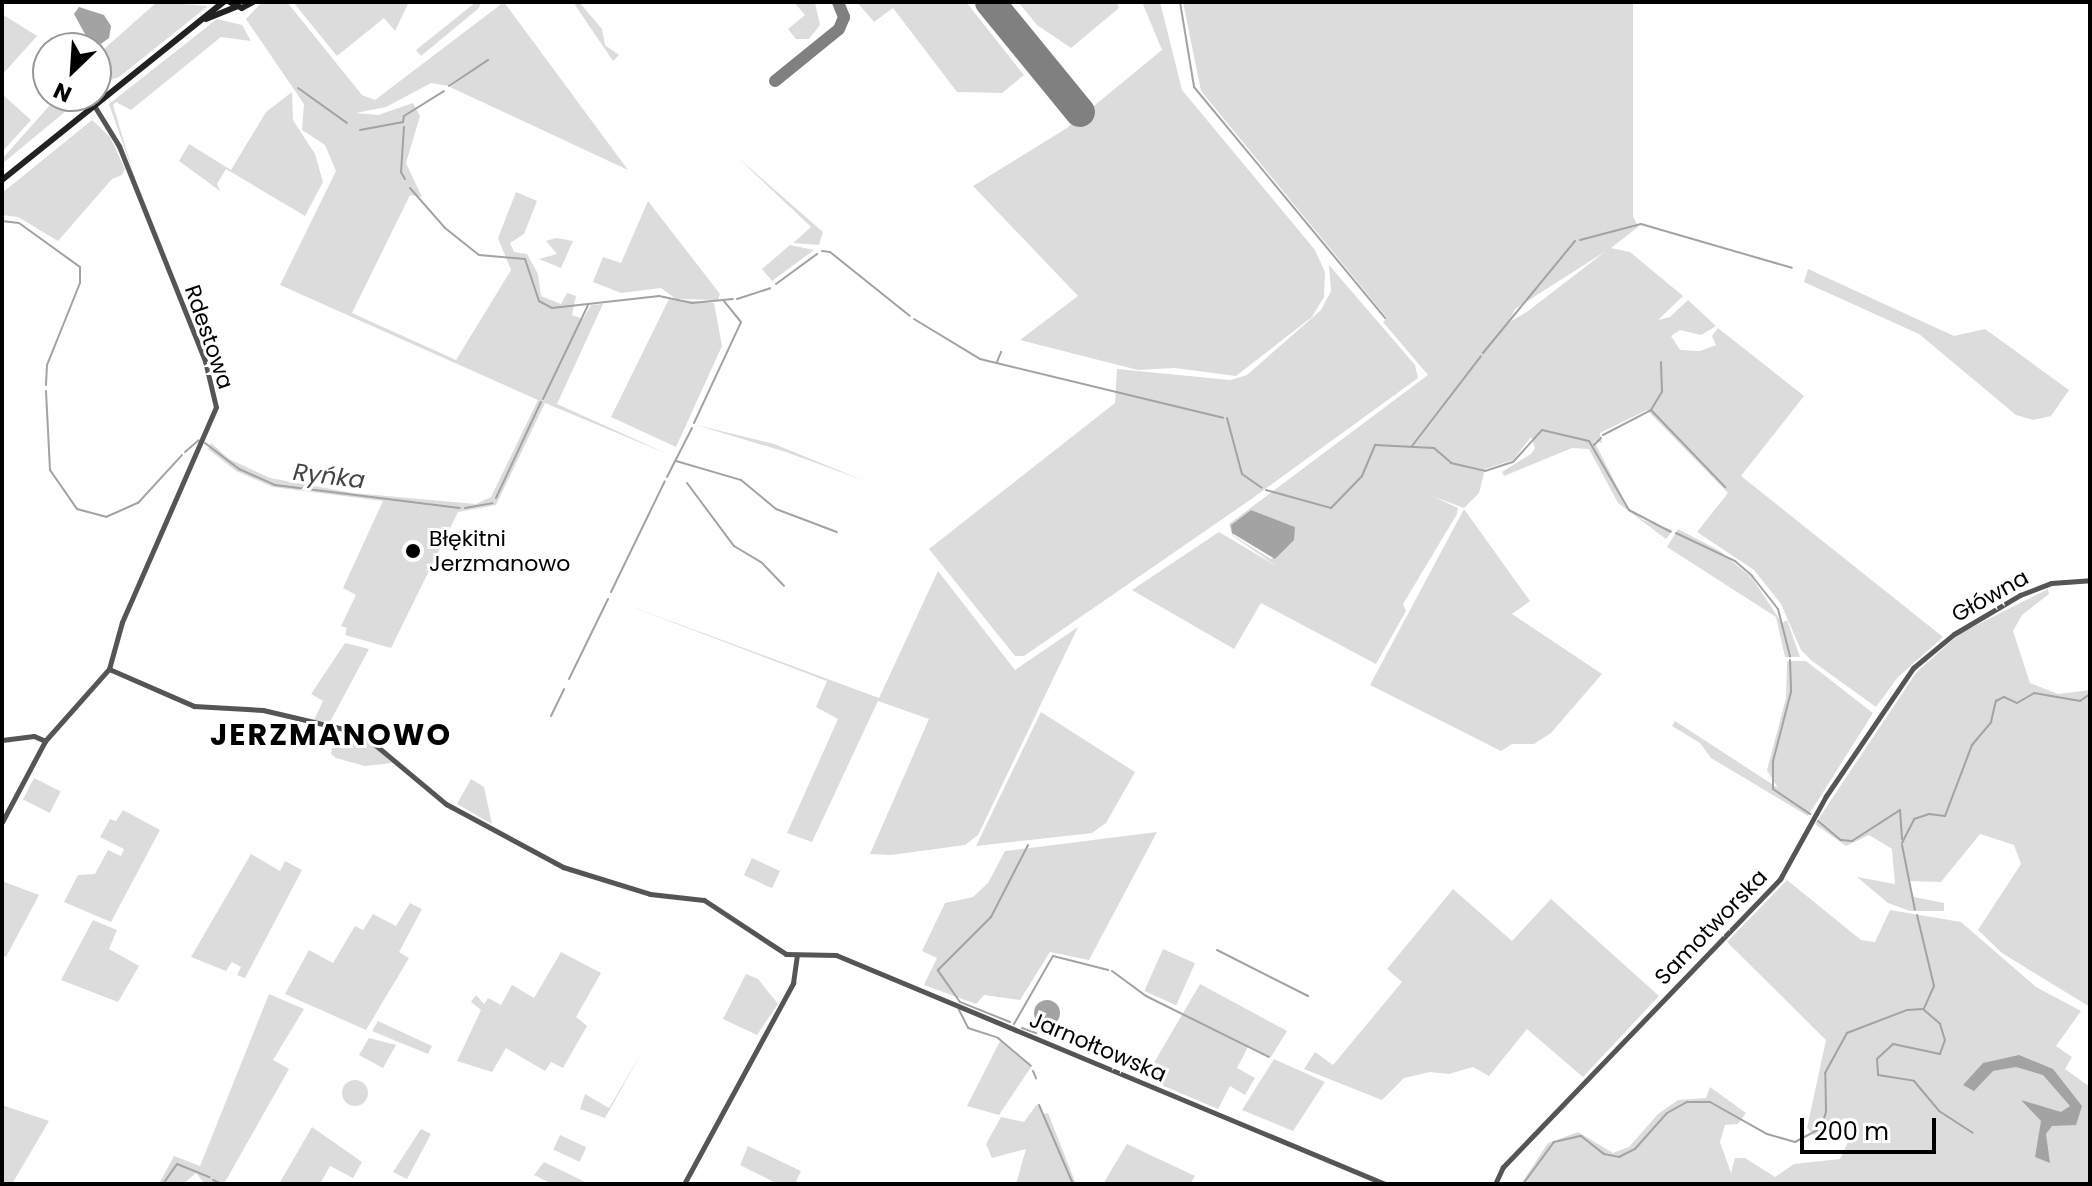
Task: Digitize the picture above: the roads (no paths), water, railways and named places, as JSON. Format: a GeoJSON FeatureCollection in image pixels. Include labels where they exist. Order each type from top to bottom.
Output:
{"type":"FeatureCollection","features":[{"type":"Feature","properties":{"kind":"main road"},"geometry":{"type":"LineString","coordinates":[[205,19],[233,4],[253,2]]}},
{"type":"Feature","properties":{"kind":"main road"},"geometry":{"type":"LineString","coordinates":[[112,93],[220,4]]}},
{"type":"Feature","properties":{"kind":"main road"},"geometry":{"type":"LineString","coordinates":[[2,180],[89,112]]}},
{"type":"Feature","properties":{"kind":"street","name":"Rdestowa"},"geometry":{"type":"LineString","coordinates":[[98,112],[119,146],[205,361],[216,407],[127,612],[109,669]]}},
{"type":"Feature","properties":{"kind":"street","name":"Główna"},"geometry":{"type":"LineString","coordinates":[[1916,665],[1954,634],[2020,595],[2051,583],[2090,580]]}},
{"type":"Feature","properties":{"kind":"street","name":"Samotworska"},"geometry":{"type":"LineString","coordinates":[[1495,1184],[1503,1167],[1780,879],[1826,796],[1916,665]]}},
{"type":"Feature","properties":{"kind":"street"},"geometry":{"type":"LineString","coordinates":[[2,822],[45,741],[109,669],[194,706],[256,708],[361,733],[439,799],[543,858],[650,894],[704,900],[797,956],[793,983],[684,1184]]}},
{"type":"Feature","properties":{"kind":"street"},"geometry":{"type":"LineString","coordinates":[[2,740],[34,736],[45,741]]}},
{"type":"Feature","properties":{"kind":"street","name":"Jarnołtowska"},"geometry":{"type":"LineString","coordinates":[[797,956],[817,951],[836,955],[1385,1184]]}},
{"type":"Feature","properties":{"kind":"waterway"},"geometry":{"type":"LineString","coordinates":[[1180,2],[1194,87],[1385,318]]}},
{"type":"Feature","properties":{"kind":"waterway"},"geometry":{"type":"LineString","coordinates":[[449,86],[488,60]]}},
{"type":"Feature","properties":{"kind":"waterway"},"geometry":{"type":"LineString","coordinates":[[298,88],[347,123]]}},
{"type":"Feature","properties":{"kind":"waterway"},"geometry":{"type":"LineString","coordinates":[[360,130],[403,122],[404,116],[444,91]]}},
{"type":"Feature","properties":{"kind":"waterway"},"geometry":{"type":"LineString","coordinates":[[404,127],[401,172],[405,179]]}},
{"type":"Feature","properties":{"kind":"waterway"},"geometry":{"type":"LineString","coordinates":[[410,188],[445,228],[479,255],[525,259],[539,301],[552,308],[659,296],[692,303],[733,299]]}},
{"type":"Feature","properties":{"kind":"waterway","name":"Ryńka"},"geometry":{"type":"LineString","coordinates":[[2,221],[19,223],[80,267],[80,283],[47,365],[46,385]]}},
{"type":"Feature","properties":{"kind":"waterway"},"geometry":{"type":"LineString","coordinates":[[1580,240],[1641,224],[1792,268]]}},
{"type":"Feature","properties":{"kind":"waterway"},"geometry":{"type":"LineString","coordinates":[[1483,353],[1575,241]]}},
{"type":"Feature","properties":{"kind":"waterway"},"geometry":{"type":"LineString","coordinates":[[822,251],[830,252],[910,316]]}},
{"type":"Feature","properties":{"kind":"waterway"},"geometry":{"type":"LineString","coordinates":[[776,284],[817,254]]}},
{"type":"Feature","properties":{"kind":"waterway"},"geometry":{"type":"LineString","coordinates":[[737,299],[770,288]]}},
{"type":"Feature","properties":{"kind":"waterway"},"geometry":{"type":"LineString","coordinates":[[694,423],[741,322],[724,301]]}},
{"type":"Feature","properties":{"kind":"waterway","name":"Ryńka"},"geometry":{"type":"LineString","coordinates":[[543,399],[588,305]]}},
{"type":"Feature","properties":{"kind":"waterway"},"geometry":{"type":"LineString","coordinates":[[914,319],[980,359],[1223,418]]}},
{"type":"Feature","properties":{"kind":"waterway"},"geometry":{"type":"LineString","coordinates":[[997,362],[1001,352]]}},
{"type":"Feature","properties":{"kind":"waterway"},"geometry":{"type":"LineString","coordinates":[[1412,446],[1481,356]]}},
{"type":"Feature","properties":{"kind":"waterway"},"geometry":{"type":"LineString","coordinates":[[1603,435],[1651,410],[1662,392],[1661,362]]}},
{"type":"Feature","properties":{"kind":"waterway","name":"Ryńka"},"geometry":{"type":"LineString","coordinates":[[46,391],[50,470],[77,509],[106,517],[138,503],[182,455]]}},
{"type":"Feature","properties":{"kind":"waterway","name":"Ryńka"},"geometry":{"type":"LineString","coordinates":[[496,498],[541,402]]}},
{"type":"Feature","properties":{"kind":"waterway"},"geometry":{"type":"LineString","coordinates":[[1651,410],[1725,487]]}},
{"type":"Feature","properties":{"kind":"waterway"},"geometry":{"type":"LineString","coordinates":[[1227,418],[1242,474],[1262,488]]}},
{"type":"Feature","properties":{"kind":"waterway"},"geometry":{"type":"LineString","coordinates":[[667,477],[692,428]]}},
{"type":"Feature","properties":{"kind":"waterway"},"geometry":{"type":"LineString","coordinates":[[1266,490],[1331,508],[1362,476],[1375,445],[1434,448],[1451,463],[1485,471],[1513,462],[1542,430],[1589,441],[1629,510],[1671,532]]}},
{"type":"Feature","properties":{"kind":"waterway"},"geometry":{"type":"LineString","coordinates":[[1594,445],[1601,438]]}},
{"type":"Feature","properties":{"kind":"waterway","name":"Ryńka"},"geometry":{"type":"LineString","coordinates":[[185,452],[199,440]]}},
{"type":"Feature","properties":{"kind":"waterway","name":"Ryńka"},"geometry":{"type":"LineString","coordinates":[[205,443],[239,469],[275,485],[460,508]]}},
{"type":"Feature","properties":{"kind":"waterway"},"geometry":{"type":"LineString","coordinates":[[676,461],[741,480],[776,509],[837,532]]}},
{"type":"Feature","properties":{"kind":"waterway"},"geometry":{"type":"LineString","coordinates":[[611,592],[665,481]]}},
{"type":"Feature","properties":{"kind":"waterway"},"geometry":{"type":"LineString","coordinates":[[687,483],[734,546],[761,562],[784,586]]}},
{"type":"Feature","properties":{"kind":"waterway","name":"Ryńka"},"geometry":{"type":"LineString","coordinates":[[465,508],[493,503]]}},
{"type":"Feature","properties":{"kind":"waterway"},"geometry":{"type":"LineString","coordinates":[[1676,533],[1735,561],[1752,576],[1778,609],[1790,656]]}},
{"type":"Feature","properties":{"kind":"waterway"},"geometry":{"type":"LineString","coordinates":[[569,679],[608,599]]}},
{"type":"Feature","properties":{"kind":"waterway"},"geometry":{"type":"LineString","coordinates":[[1790,660],[1791,692],[1773,761],[1773,789],[1810,814]]}},
{"type":"Feature","properties":{"kind":"waterway"},"geometry":{"type":"LineString","coordinates":[[551,716],[564,689]]}},
{"type":"Feature","properties":{"kind":"waterway"},"geometry":{"type":"LineString","coordinates":[[1902,843],[1914,819],[1929,814],[1945,816],[1972,745],[1991,722],[1996,701],[2004,697],[2017,703],[2034,693],[2080,701],[2090,694]]}},
{"type":"Feature","properties":{"kind":"waterway"},"geometry":{"type":"LineString","coordinates":[[1818,821],[1841,840],[1852,841],[1900,810],[1902,839]]}},
{"type":"Feature","properties":{"kind":"waterway"},"geometry":{"type":"LineString","coordinates":[[1010,1022],[960,1002],[938,970],[991,917],[1028,845]]}},
{"type":"Feature","properties":{"kind":"waterway"},"geometry":{"type":"LineString","coordinates":[[1902,845],[1915,910]]}},
{"type":"Feature","properties":{"kind":"waterway"},"geometry":{"type":"LineString","coordinates":[[1917,915],[1934,986],[1924,1008]]}},
{"type":"Feature","properties":{"kind":"waterway"},"geometry":{"type":"LineString","coordinates":[[1217,950],[1308,996]]}},
{"type":"Feature","properties":{"kind":"waterway"},"geometry":{"type":"LineString","coordinates":[[1014,1024],[1053,956],[1108,970]]}},
{"type":"Feature","properties":{"kind":"waterway"},"geometry":{"type":"LineString","coordinates":[[1112,971],[1146,996],[1269,1057]]}},
{"type":"Feature","properties":{"kind":"waterway"},"geometry":{"type":"LineString","coordinates":[[1523,1184],[1554,1142],[1581,1136],[1604,1154],[1619,1157],[1635,1149],[1667,1113],[1687,1102],[1710,1102],[1767,1134],[1795,1142],[1821,1128],[1826,1112],[1825,1073],[1847,1033],[1907,1010],[1923,1009],[1940,1024],[1945,1040],[1940,1054],[1893,1044],[1877,1059],[1878,1075],[1914,1081],[1939,1111],[1973,1133]]}},
{"type":"Feature","properties":{"kind":"waterway"},"geometry":{"type":"LineString","coordinates":[[959,1010],[968,1028],[998,1038],[1031,1066]]}},
{"type":"Feature","properties":{"kind":"waterway"},"geometry":{"type":"LineString","coordinates":[[1022,1028],[1036,1033]]}},
{"type":"Feature","properties":{"kind":"waterway"},"geometry":{"type":"LineString","coordinates":[[1033,1071],[1036,1078]]}},
{"type":"Feature","properties":{"kind":"waterway"},"geometry":{"type":"LineString","coordinates":[[1039,1105],[1073,1184]]}},
{"type":"Feature","properties":{"kind":"waterway"},"geometry":{"type":"LineString","coordinates":[[163,1184],[177,1164],[209,1177]]}},
{"type":"Feature","properties":{"kind":"waterway"},"geometry":{"type":"LineString","coordinates":[[213,1180],[222,1184]]}},
{"type":"Feature","properties":{"kind":"place","name":"Błękitni Jerzmanowo"},"geometry":{"type":"Point","coordinates":[413,551]}},
{"type":"Feature","properties":{"kind":"district","name":"JERZMANOWO"},"geometry":{"type":"Point","coordinates":[331,735]}}]}
